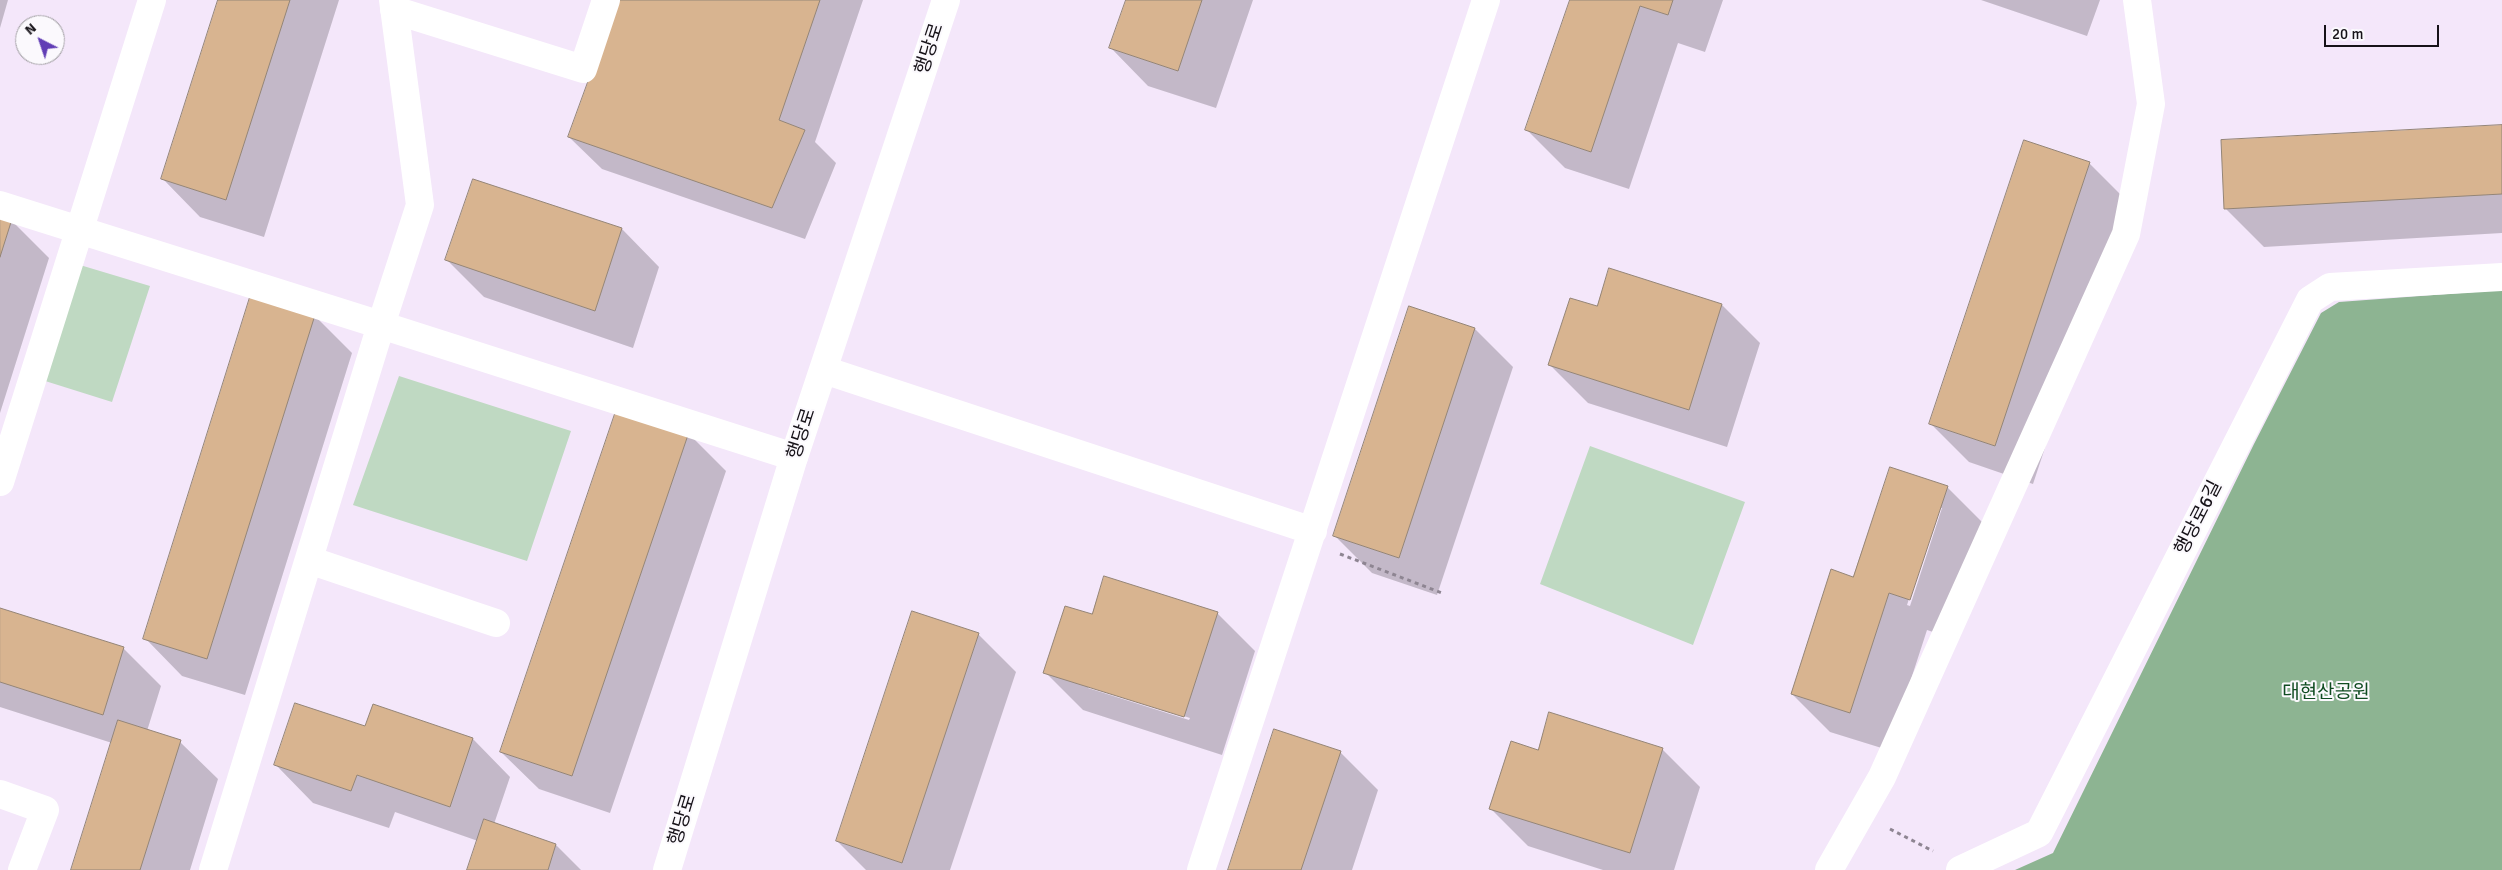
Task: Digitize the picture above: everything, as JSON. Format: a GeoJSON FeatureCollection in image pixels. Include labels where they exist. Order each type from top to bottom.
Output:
{"type":"FeatureCollection","features":[{"type":"Feature","properties":{"kind":"main road"},"geometry":{"type":"LineString","coordinates":[[0,482],[152,0]]}},
{"type":"Feature","properties":{"kind":"main road"},"geometry":{"type":"LineString","coordinates":[[215,869],[381,325],[420,205],[393,5],[583,69],[606,0]]}},
{"type":"Feature","properties":{"kind":"main road","name":"행당로"},"geometry":{"type":"LineString","coordinates":[[667,870],[794,457],[946,0]]}},
{"type":"Feature","properties":{"kind":"main road"},"geometry":{"type":"LineString","coordinates":[[1201,870],[1486,0]]}},
{"type":"Feature","properties":{"kind":"main road"},"geometry":{"type":"LineString","coordinates":[[1829,870],[1882,777],[2126,234],[2151,104],[2137,0]]}},
{"type":"Feature","properties":{"kind":"main road"},"geometry":{"type":"LineString","coordinates":[[0,205],[794,457]]}},
{"type":"Feature","properties":{"kind":"main road","name":"행당로6길"},"geometry":{"type":"LineString","coordinates":[[1962,869],[2039,833],[2310,300],[2330,287],[2502,277]]}},
{"type":"Feature","properties":{"kind":"main road"},"geometry":{"type":"LineString","coordinates":[[824,370],[1313,531]]}},
{"type":"Feature","properties":{"kind":"main road"},"geometry":{"type":"LineString","coordinates":[[309,560],[496,623]]}},
{"type":"Feature","properties":{"kind":"main road"},"geometry":{"type":"LineString","coordinates":[[0,794],[45,810],[22,870]]}},
{"type":"Feature","properties":{"kind":"path"},"geometry":{"type":"LineString","coordinates":[[1313,531],[1341,555],[1442,593]]}},
{"type":"Feature","properties":{"kind":"path"},"geometry":{"type":"LineString","coordinates":[[1861,814],[1962,869]]}},
{"type":"Feature","properties":{"kind":"green space"},"geometry":{"type":"Polygon","coordinates":[[[80,265],[150,286],[112,402],[42,380],[80,265]]]}},
{"type":"Feature","properties":{"kind":"green space","name":"대현산공원"},"geometry":{"type":"Polygon","coordinates":[[[2502,290],[2502,870],[2015,870],[2053,853],[2254,444],[2321,313],[2339,302],[2502,290]]]}},
{"type":"Feature","properties":{"kind":"green space"},"geometry":{"type":"Polygon","coordinates":[[[399,376],[571,431],[527,561],[353,505],[399,376]]]}},
{"type":"Feature","properties":{"kind":"green space"},"geometry":{"type":"Polygon","coordinates":[[[1590,446],[1745,502],[1693,645],[1540,584],[1590,446]]]}},
{"type":"Feature","properties":{"kind":"building"},"geometry":{"type":"Polygon","coordinates":[[[218,0],[290,0],[226,200],[161,179],[218,0]]]}},
{"type":"Feature","properties":{"kind":"building"},"geometry":{"type":"Polygon","coordinates":[[[618,0],[820,0],[779,120],[805,130],[772,208],[568,137],[618,0]]]}},
{"type":"Feature","properties":{"kind":"building"},"geometry":{"type":"Polygon","coordinates":[[[1126,0],[1202,0],[1178,71],[1109,48],[1126,0]]]}},
{"type":"Feature","properties":{"kind":"building"},"geometry":{"type":"Polygon","coordinates":[[[1570,0],[1673,0],[1668,15],[1640,6],[1591,152],[1525,130],[1570,0]]]}},
{"type":"Feature","properties":{"kind":"building"},"geometry":{"type":"Polygon","coordinates":[[[2502,125],[2502,194],[2224,209],[2221,140],[2502,125]]]}},
{"type":"Feature","properties":{"kind":"building"},"geometry":{"type":"Polygon","coordinates":[[[2024,140],[2090,162],[1995,446],[1929,424],[2024,140]]]}},
{"type":"Feature","properties":{"kind":"building"},"geometry":{"type":"Polygon","coordinates":[[[473,179],[622,228],[595,311],[445,260],[473,179]]]}},
{"type":"Feature","properties":{"kind":"building"},"geometry":{"type":"Polygon","coordinates":[[[0,216],[12,219],[0,257],[0,216]]]}},
{"type":"Feature","properties":{"kind":"building"},"geometry":{"type":"Polygon","coordinates":[[[1609,268],[1722,304],[1689,410],[1548,365],[1570,298],[1597,306],[1609,268]]]}},
{"type":"Feature","properties":{"kind":"building"},"geometry":{"type":"Polygon","coordinates":[[[251,294],[315,315],[207,659],[143,639],[251,294]]]}},
{"type":"Feature","properties":{"kind":"building"},"geometry":{"type":"Polygon","coordinates":[[[1409,306],[1475,328],[1399,558],[1333,536],[1409,306]]]}},
{"type":"Feature","properties":{"kind":"building"},"geometry":{"type":"Polygon","coordinates":[[[617,408],[689,432],[572,776],[500,752],[617,408]]]}},
{"type":"Feature","properties":{"kind":"building"},"geometry":{"type":"Polygon","coordinates":[[[1890,467],[1948,486],[1910,600],[1889,593],[1850,713],[1791,694],[1831,569],[1853,577],[1890,467]]]}},
{"type":"Feature","properties":{"kind":"building"},"geometry":{"type":"Polygon","coordinates":[[[1104,576],[1218,612],[1184,717],[1043,673],[1065,606],[1092,614],[1104,576]]]}},
{"type":"Feature","properties":{"kind":"building"},"geometry":{"type":"Polygon","coordinates":[[[0,608],[124,647],[103,715],[0,682],[0,608]]]}},
{"type":"Feature","properties":{"kind":"building"},"geometry":{"type":"Polygon","coordinates":[[[912,611],[979,633],[902,863],[836,841],[912,611]]]}},
{"type":"Feature","properties":{"kind":"building"},"geometry":{"type":"Polygon","coordinates":[[[295,703],[365,726],[373,704],[473,738],[450,807],[357,775],[351,791],[274,765],[295,703]]]}},
{"type":"Feature","properties":{"kind":"building"},"geometry":{"type":"Polygon","coordinates":[[[1549,712],[1663,748],[1630,853],[1489,809],[1511,741],[1538,750],[1549,712]]]}},
{"type":"Feature","properties":{"kind":"building"},"geometry":{"type":"Polygon","coordinates":[[[118,720],[181,740],[140,870],[71,870],[118,720]]]}},
{"type":"Feature","properties":{"kind":"building"},"geometry":{"type":"Polygon","coordinates":[[[1274,729],[1341,751],[1301,870],[1228,870],[1274,729]]]}},
{"type":"Feature","properties":{"kind":"building"},"geometry":{"type":"Polygon","coordinates":[[[484,819],[556,844],[548,870],[467,870],[484,819]]]}}]}
